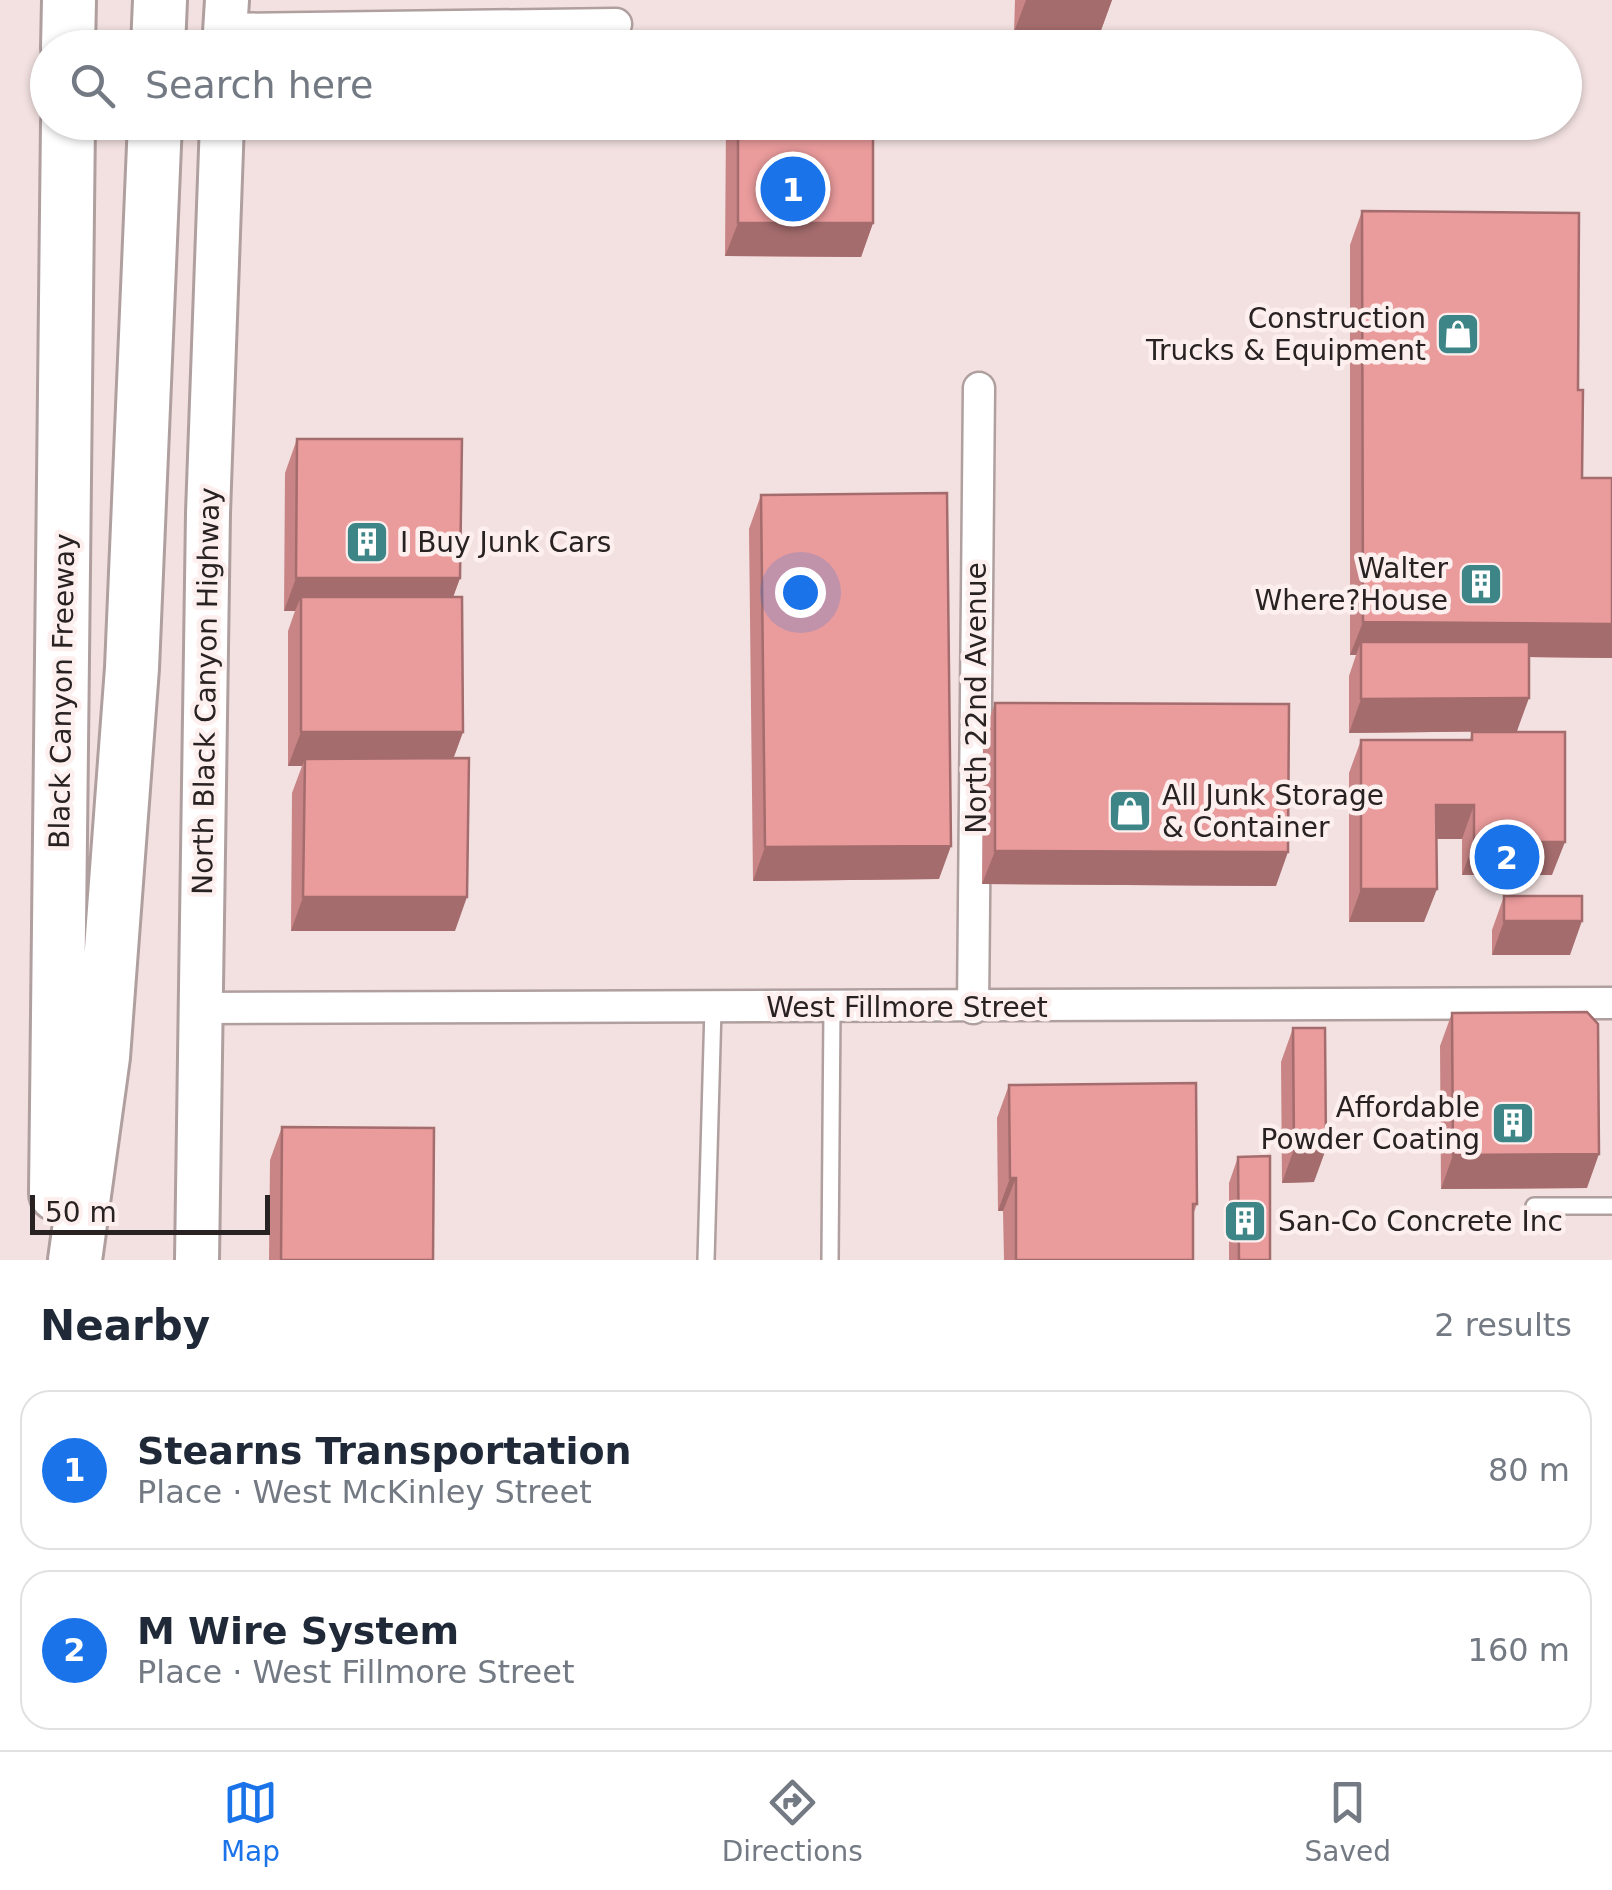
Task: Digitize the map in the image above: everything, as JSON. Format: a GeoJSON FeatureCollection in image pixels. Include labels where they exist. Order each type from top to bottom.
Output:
{"type":"FeatureCollection","features":[{"type":"Feature","properties":{"kind":"highway"},"geometry":{"type":"LineString","coordinates":[[68,30],[69,0]]}},
{"type":"Feature","properties":{"kind":"highway"},"geometry":{"type":"LineString","coordinates":[[159,30],[160,0]]}},
{"type":"Feature","properties":{"kind":"highway","name":"Black Canyon Freeway"},"geometry":{"type":"LineString","coordinates":[[56,1260],[68,140]]}},
{"type":"Feature","properties":{"kind":"highway"},"geometry":{"type":"LineString","coordinates":[[75,1260],[103,1057],[132,668],[154,140]]}},
{"type":"Feature","properties":{"kind":"main road","name":"North Black Canyon Highway"},"geometry":{"type":"LineString","coordinates":[[197,1260],[208,513],[221,140]]}},
{"type":"Feature","properties":{"kind":"street"},"geometry":{"type":"LineString","coordinates":[[226,26],[616,24]]}},
{"type":"Feature","properties":{"kind":"street","name":"North 22nd Avenue"},"geometry":{"type":"LineString","coordinates":[[974,1008],[979,388]]}},
{"type":"Feature","properties":{"kind":"street","name":"West Fillmore Street"},"geometry":{"type":"LineString","coordinates":[[201,1008],[1612,1003]]}},
{"type":"Feature","properties":{"kind":"lane"},"geometry":{"type":"LineString","coordinates":[[706,1260],[713,1008]]}},
{"type":"Feature","properties":{"kind":"lane"},"geometry":{"type":"LineString","coordinates":[[830,1260],[832,1008]]}},
{"type":"Feature","properties":{"kind":"lane"},"geometry":{"type":"LineString","coordinates":[[1534,1206],[1612,1206]]}},
{"type":"Feature","properties":{"kind":"building"},"geometry":{"type":"Polygon","coordinates":[[[738,140],[873,140],[873,223],[738,223],[738,140]]]}},
{"type":"Feature","properties":{"kind":"building"},"geometry":{"type":"Polygon","coordinates":[[[1362,211],[1579,213],[1578,390],[1583,390],[1582,478],[1612,478],[1612,624],[1363,622],[1362,211]]]}},
{"type":"Feature","properties":{"kind":"building","name":"I Buy Junk Cars"},"geometry":{"type":"Polygon","coordinates":[[[297,439],[462,439],[460,578],[296,578],[297,439]]]}},
{"type":"Feature","properties":{"kind":"building"},"geometry":{"type":"Polygon","coordinates":[[[947,493],[951,846],[765,847],[761,495],[947,493]]]}},
{"type":"Feature","properties":{"kind":"building"},"geometry":{"type":"Polygon","coordinates":[[[301,597],[462,597],[463,732],[301,732],[301,597]]]}},
{"type":"Feature","properties":{"kind":"building"},"geometry":{"type":"Polygon","coordinates":[[[1361,642],[1529,642],[1529,698],[1361,699],[1361,642]]]}},
{"type":"Feature","properties":{"kind":"building","name":"All Junk Storage & Container"},"geometry":{"type":"Polygon","coordinates":[[[995,703],[1289,704],[1288,852],[995,851],[995,703]]]}},
{"type":"Feature","properties":{"kind":"building"},"geometry":{"type":"Polygon","coordinates":[[[1472,732],[1565,732],[1565,842],[1474,842],[1474,805],[1436,805],[1437,889],[1361,889],[1361,740],[1472,740],[1472,732]]]}},
{"type":"Feature","properties":{"kind":"building"},"geometry":{"type":"Polygon","coordinates":[[[469,758],[467,897],[303,897],[305,759],[469,758]]]}},
{"type":"Feature","properties":{"kind":"building"},"geometry":{"type":"Polygon","coordinates":[[[1504,896],[1582,896],[1582,921],[1504,921],[1504,896]]]}},
{"type":"Feature","properties":{"kind":"building","name":"Affordable Powder Coating"},"geometry":{"type":"Polygon","coordinates":[[[1587,1012],[1598,1024],[1599,1154],[1453,1155],[1452,1013],[1587,1012]]]}},
{"type":"Feature","properties":{"kind":"building"},"geometry":{"type":"Polygon","coordinates":[[[1293,1028],[1325,1028],[1326,1149],[1294,1149],[1293,1028]]]}},
{"type":"Feature","properties":{"kind":"building"},"geometry":{"type":"Polygon","coordinates":[[[1196,1083],[1197,1204],[1193,1204],[1193,1260],[1016,1260],[1016,1178],[1010,1178],[1009,1085],[1196,1083]]]}},
{"type":"Feature","properties":{"kind":"building"},"geometry":{"type":"Polygon","coordinates":[[[282,1127],[434,1128],[433,1260],[281,1260],[282,1127]]]}},
{"type":"Feature","properties":{"kind":"building"},"geometry":{"type":"Polygon","coordinates":[[[1270,1156],[1270,1260],[1239,1260],[1238,1157],[1270,1156]]]}},
{"type":"Feature","properties":{"kind":"place","name":"Stearns Transportation"},"geometry":{"type":"Point","coordinates":[793,189]}},
{"type":"Feature","properties":{"kind":"place","name":"Construction Trucks & Equipment"},"geometry":{"type":"Point","coordinates":[1458,334]}},
{"type":"Feature","properties":{"kind":"place","name":"I Buy Junk Cars"},"geometry":{"type":"Point","coordinates":[367,542]}},
{"type":"Feature","properties":{"kind":"place","name":"Walter Where?House"},"geometry":{"type":"Point","coordinates":[1481,584]}},
{"type":"Feature","properties":{"kind":"place","name":"All Junk Storage & Container"},"geometry":{"type":"Point","coordinates":[1130,811]}},
{"type":"Feature","properties":{"kind":"place","name":"M Wire System"},"geometry":{"type":"Point","coordinates":[1507,857]}},
{"type":"Feature","properties":{"kind":"place","name":"Affordable Powder Coating"},"geometry":{"type":"Point","coordinates":[1513,1123]}},
{"type":"Feature","properties":{"kind":"place","name":"San-Co Concrete Inc"},"geometry":{"type":"Point","coordinates":[1245,1221]}}]}
